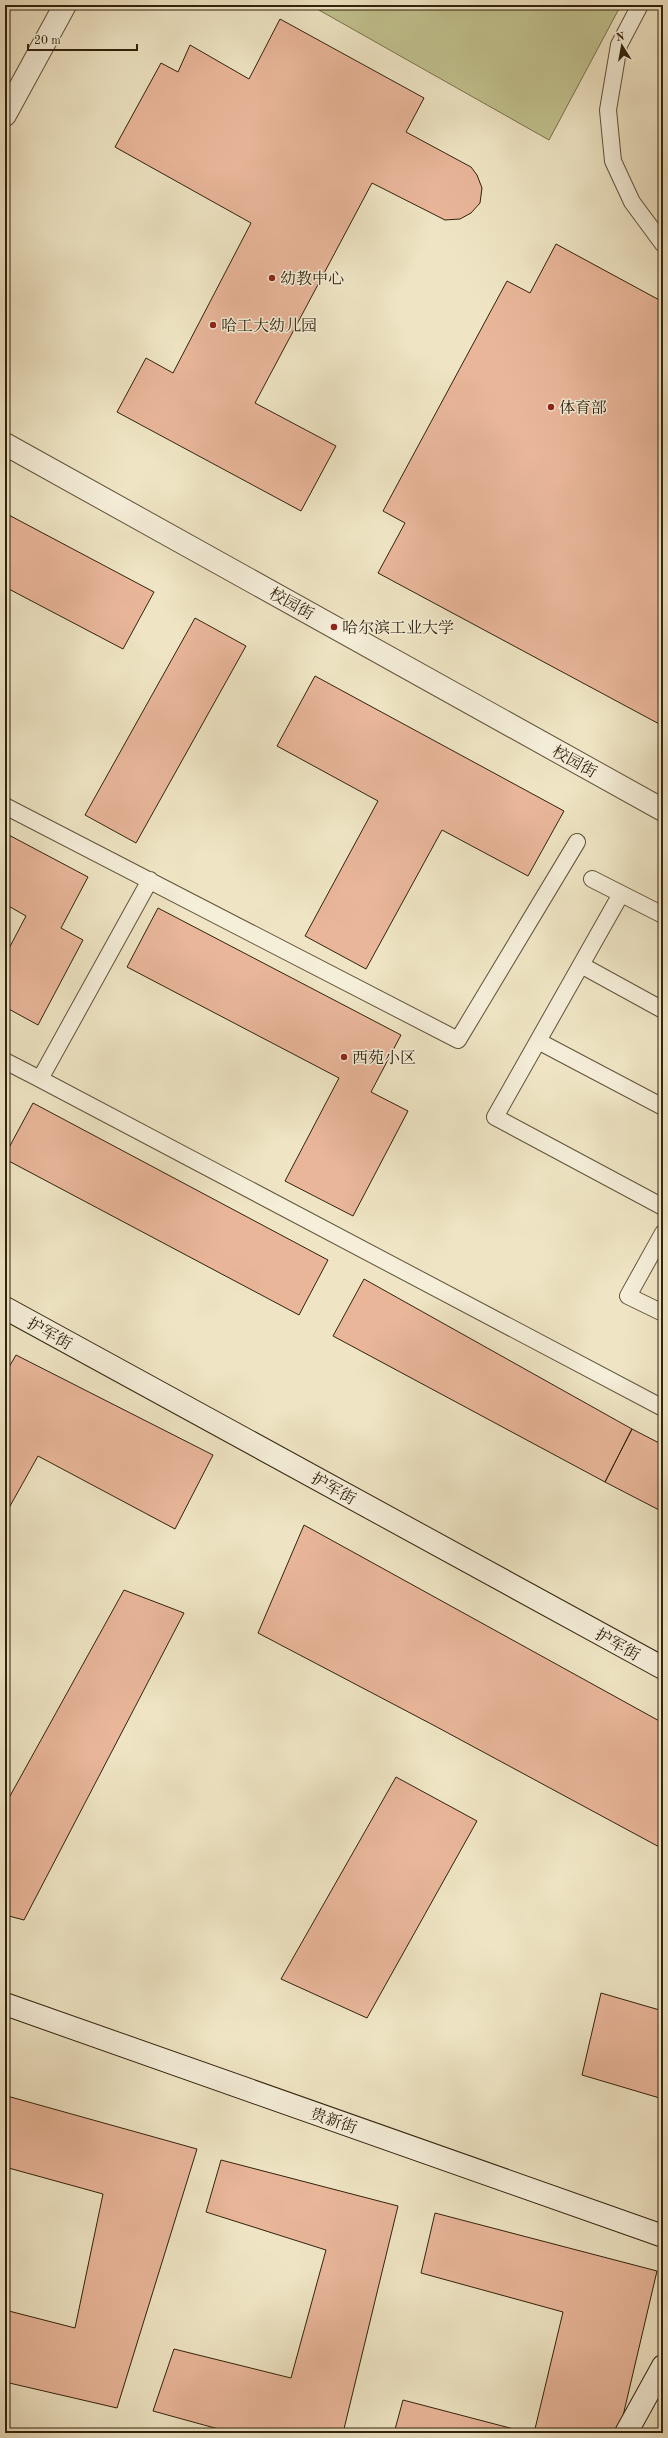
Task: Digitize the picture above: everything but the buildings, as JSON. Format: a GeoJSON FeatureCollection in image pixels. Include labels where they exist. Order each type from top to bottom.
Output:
{"type":"FeatureCollection","features":[{"type":"Feature","properties":{"kind":"street"},"geometry":{"type":"LineString","coordinates":[[5,115],[65,5]]}},
{"type":"Feature","properties":{"kind":"street","name":"校园街"},"geometry":{"type":"LineString","coordinates":[[5,444],[663,810]]}},
{"type":"Feature","properties":{"kind":"street","name":"护军街"},"geometry":{"type":"LineString","coordinates":[[5,1308],[663,1668]]}},
{"type":"Feature","properties":{"kind":"street","name":"贵新街"},"geometry":{"type":"LineString","coordinates":[[5,2004],[663,2236]]}},
{"type":"Feature","properties":{"kind":"street"},"geometry":{"type":"LineString","coordinates":[[626,2433],[663,2366]]}},
{"type":"Feature","properties":{"kind":"lane"},"geometry":{"type":"LineString","coordinates":[[640,5],[619,45],[608,110],[613,160],[632,202],[663,244]]}},
{"type":"Feature","properties":{"kind":"lane"},"geometry":{"type":"LineString","coordinates":[[5,806],[458,1040],[577,842]]}},
{"type":"Feature","properties":{"kind":"lane"},"geometry":{"type":"LineString","coordinates":[[592,879],[663,915]]}},
{"type":"Feature","properties":{"kind":"lane"},"geometry":{"type":"LineString","coordinates":[[40,1079],[150,880]]}},
{"type":"Feature","properties":{"kind":"lane"},"geometry":{"type":"LineString","coordinates":[[622,894],[496,1117],[663,1207]]}},
{"type":"Feature","properties":{"kind":"lane"},"geometry":{"type":"LineString","coordinates":[[581,965],[663,1010]]}},
{"type":"Feature","properties":{"kind":"lane"},"geometry":{"type":"LineString","coordinates":[[538,1041],[663,1107]]}},
{"type":"Feature","properties":{"kind":"lane"},"geometry":{"type":"LineString","coordinates":[[5,1061],[663,1408]]}},
{"type":"Feature","properties":{"kind":"lane"},"geometry":{"type":"LineString","coordinates":[[663,1233],[628,1296],[663,1313]]}},
{"type":"Feature","properties":{"kind":"green space"},"geometry":{"type":"Polygon","coordinates":[[[310,5],[621,5],[549,140],[310,5]]]}},
{"type":"Feature","properties":{"kind":"place","name":"幼教中心"},"geometry":{"type":"Point","coordinates":[272,278]}},
{"type":"Feature","properties":{"kind":"place","name":"哈工大幼儿园"},"geometry":{"type":"Point","coordinates":[213,325]}},
{"type":"Feature","properties":{"kind":"place","name":"体育部"},"geometry":{"type":"Point","coordinates":[551,407]}},
{"type":"Feature","properties":{"kind":"place","name":"哈尔滨工业大学"},"geometry":{"type":"Point","coordinates":[334,627]}},
{"type":"Feature","properties":{"kind":"place","name":"西苑小区"},"geometry":{"type":"Point","coordinates":[344,1057]}}]}
